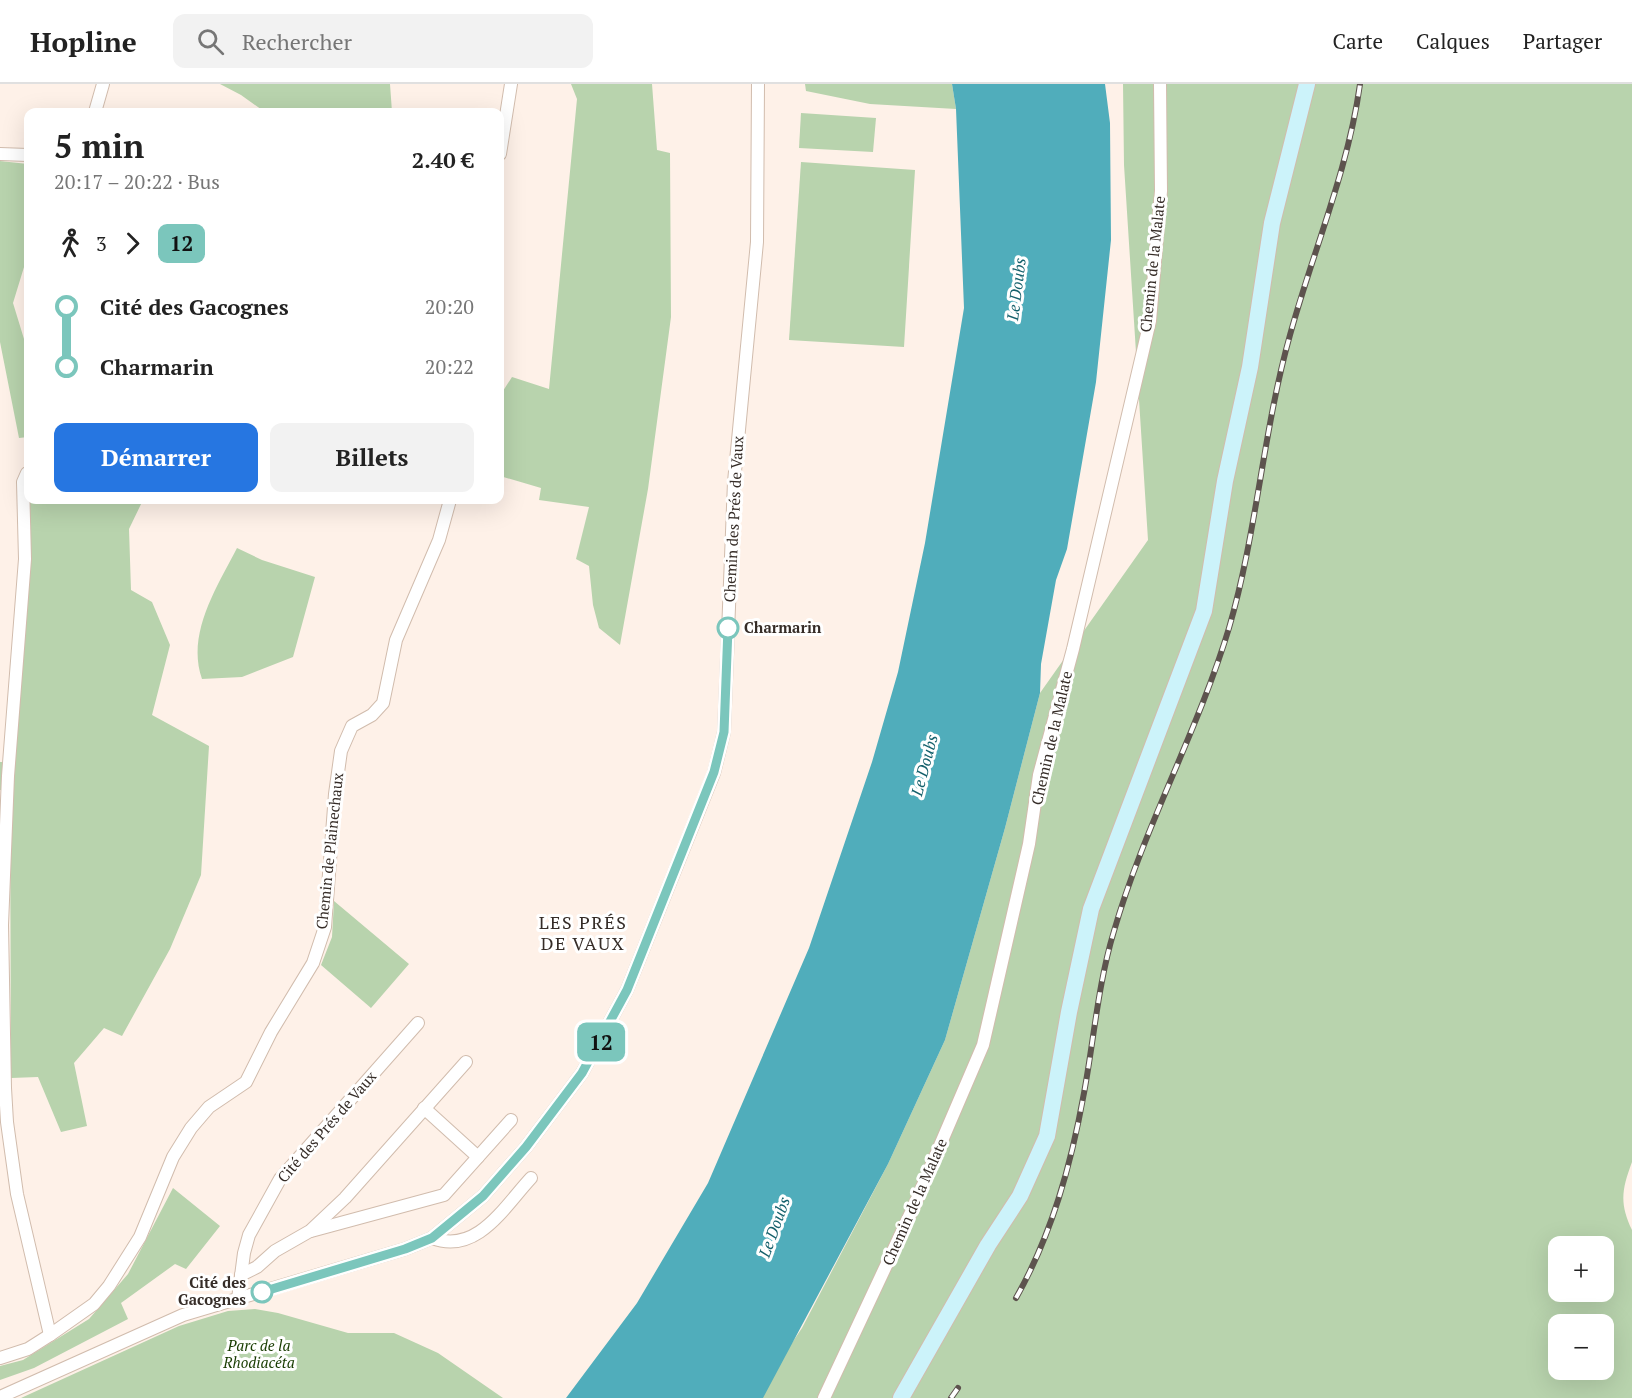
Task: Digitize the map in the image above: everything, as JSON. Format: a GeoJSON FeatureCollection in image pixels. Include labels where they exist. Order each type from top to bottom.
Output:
{"type":"FeatureCollection","features":[{"type":"Feature","properties":{"kind":"main road"},"geometry":{"type":"LineString","coordinates":[[901,1398],[988,1245],[1020,1196],[1047,1136],[1069,1012],[1091,909],[1204,611],[1225,482],[1250,367],[1272,224],[1307,84]]}},
{"type":"Feature","properties":{"kind":"street"},"geometry":{"type":"LineString","coordinates":[[96,108],[103,84]]}},
{"type":"Feature","properties":{"kind":"street"},"geometry":{"type":"LineString","coordinates":[[504,129],[511,84]]}},
{"type":"Feature","properties":{"kind":"street","name":"Chemin des Prés de Vaux"},"geometry":{"type":"LineString","coordinates":[[0,1396],[183,1315],[405,1249],[432,1238],[483,1196],[526,1147],[582,1073],[627,990],[714,772],[724,732],[734,482],[757,242],[758,84]]}},
{"type":"Feature","properties":{"kind":"street","name":"Chemin de la Malate"},"geometry":{"type":"LineString","coordinates":[[824,1398],[914,1206],[983,1045],[1029,844],[1039,775],[1073,649],[1150,321],[1161,191],[1160,84]]}},
{"type":"Feature","properties":{"kind":"street"},"geometry":{"type":"LineString","coordinates":[[0,154],[24,155]]}},
{"type":"Feature","properties":{"kind":"street"},"geometry":{"type":"LineString","coordinates":[[24,480],[22,617],[8,776],[2,925],[5,1088],[7,1122],[17,1194],[51,1335]]}},
{"type":"Feature","properties":{"kind":"street","name":"Chemin de Plainechaux"},"geometry":{"type":"LineString","coordinates":[[0,1358],[28,1348],[51,1335],[94,1304],[109,1286],[140,1237],[173,1157],[191,1128],[209,1107],[246,1082],[271,1032],[313,963],[325,927],[334,794],[341,751],[352,726],[372,715],[383,703],[396,640],[439,540],[449,504]]}},
{"type":"Feature","properties":{"kind":"street","name":"Cité des Prés de Vaux"},"geometry":{"type":"LineString","coordinates":[[238,1299],[249,1235],[280,1179],[418,1023]]}},
{"type":"Feature","properties":{"kind":"street"},"geometry":{"type":"LineString","coordinates":[[241,1275],[257,1267],[275,1251],[310,1231],[345,1198],[466,1062]]}},
{"type":"Feature","properties":{"kind":"street"},"geometry":{"type":"LineString","coordinates":[[424,1108],[478,1157]]}},
{"type":"Feature","properties":{"kind":"street"},"geometry":{"type":"LineString","coordinates":[[310,1231],[444,1195],[511,1120]]}},
{"type":"Feature","properties":{"kind":"street"},"geometry":{"type":"LineString","coordinates":[[432,1238],[451,1243],[462,1242],[482,1231],[531,1178]]}},
{"type":"Feature","properties":{"kind":"green space"},"geometry":{"type":"Polygon","coordinates":[[[220,84],[390,84],[392,108],[259,108],[220,84]]]}},
{"type":"Feature","properties":{"kind":"green space"},"geometry":{"type":"Polygon","coordinates":[[[571,84],[652,84],[657,150],[670,153],[671,317],[648,489],[620,645],[599,628],[593,605],[589,566],[576,559],[589,507],[539,500],[541,488],[504,477],[504,389],[512,377],[549,389],[577,99],[571,84]]]}},
{"type":"Feature","properties":{"kind":"green space"},"geometry":{"type":"Polygon","coordinates":[[[805,84],[952,84],[956,109],[870,104],[806,91],[805,84]]]}},
{"type":"Feature","properties":{"kind":"green space"},"geometry":{"type":"Polygon","coordinates":[[[1123,84],[1632,84],[1632,1162],[1623,1196],[1625,1212],[1632,1230],[1632,1398],[755,1398],[802,1328],[888,1164],[945,1040],[1005,828],[1040,693],[1148,540],[1124,165],[1123,84]]]}},
{"type":"Feature","properties":{"kind":"green space"},"geometry":{"type":"Polygon","coordinates":[[[801,113],[876,118],[873,152],[799,148],[801,113]]]}},
{"type":"Feature","properties":{"kind":"green space"},"geometry":{"type":"Polygon","coordinates":[[[0,161],[24,164],[24,267],[13,303],[24,339],[24,437],[19,438],[0,342],[0,161]]]}},
{"type":"Feature","properties":{"kind":"green space"},"geometry":{"type":"Polygon","coordinates":[[[801,162],[915,170],[904,347],[789,340],[801,162]]]}},
{"type":"Feature","properties":{"kind":"green space"},"geometry":{"type":"Polygon","coordinates":[[[28,504],[141,504],[129,529],[131,590],[152,602],[170,645],[152,715],[209,746],[201,875],[170,949],[122,1036],[104,1028],[74,1063],[87,1126],[61,1132],[38,1077],[11,1078],[10,790],[0,790],[0,762],[11,762],[28,504]]]}},
{"type":"Feature","properties":{"kind":"green space"},"geometry":{"type":"Polygon","coordinates":[[[237,548],[262,560],[315,577],[293,657],[242,677],[202,679],[198,662],[201,628],[213,595],[237,548]]]}},
{"type":"Feature","properties":{"kind":"green space"},"geometry":{"type":"Polygon","coordinates":[[[334,901],[409,964],[371,1008],[321,965],[332,937],[334,901]]]}},
{"type":"Feature","properties":{"kind":"green space"},"geometry":{"type":"Polygon","coordinates":[[[173,1188],[220,1226],[186,1269],[175,1264],[121,1303],[128,1319],[34,1368],[0,1380],[0,1366],[23,1360],[89,1319],[128,1274],[173,1188]]]}},
{"type":"Feature","properties":{"kind":"green space","name":"Parc de la Rhodiacéta"},"geometry":{"type":"Polygon","coordinates":[[[255,1309],[278,1313],[348,1333],[394,1333],[438,1353],[503,1398],[21,1398],[179,1326],[228,1311],[255,1309]]]}},
{"type":"Feature","properties":{"kind":"water","name":"Le Doubs"},"geometry":{"type":"Polygon","coordinates":[[[952,84],[1105,84],[1110,123],[1111,240],[1096,382],[1067,549],[1056,580],[1041,664],[1040,693],[1005,828],[945,1040],[888,1164],[763,1398],[566,1398],[637,1303],[708,1183],[809,948],[872,762],[898,672],[925,543],[964,308],[956,109],[952,84]]]}},
{"type":"Feature","properties":{"kind":"railway"},"geometry":{"type":"LineString","coordinates":[[1016,1298],[1040,1249],[1059,1199],[1084,1093],[1104,971],[1126,892],[1202,704],[1229,628],[1247,555],[1281,371],[1299,304],[1339,180],[1360,84]]}},
{"type":"Feature","properties":{"kind":"railway"},"geometry":{"type":"LineString","coordinates":[[951,1398],[958,1388]]}},
{"type":"Feature","properties":{"kind":"bus line","name":"12"},"geometry":{"type":"LineString","coordinates":[[262,1292],[405,1249],[432,1238],[483,1196],[564,1099],[607,1032],[627,990],[714,772],[724,732],[728,628]]}},
{"type":"Feature","properties":{"kind":"place","name":"Charmarin"},"geometry":{"type":"Point","coordinates":[728,628]}},
{"type":"Feature","properties":{"kind":"place","name":"Cité des Gacognes"},"geometry":{"type":"Point","coordinates":[262,1292]}},
{"type":"Feature","properties":{"kind":"district","name":"LES PRÉS DE VAUX"},"geometry":{"type":"Point","coordinates":[583,933]}}]}
